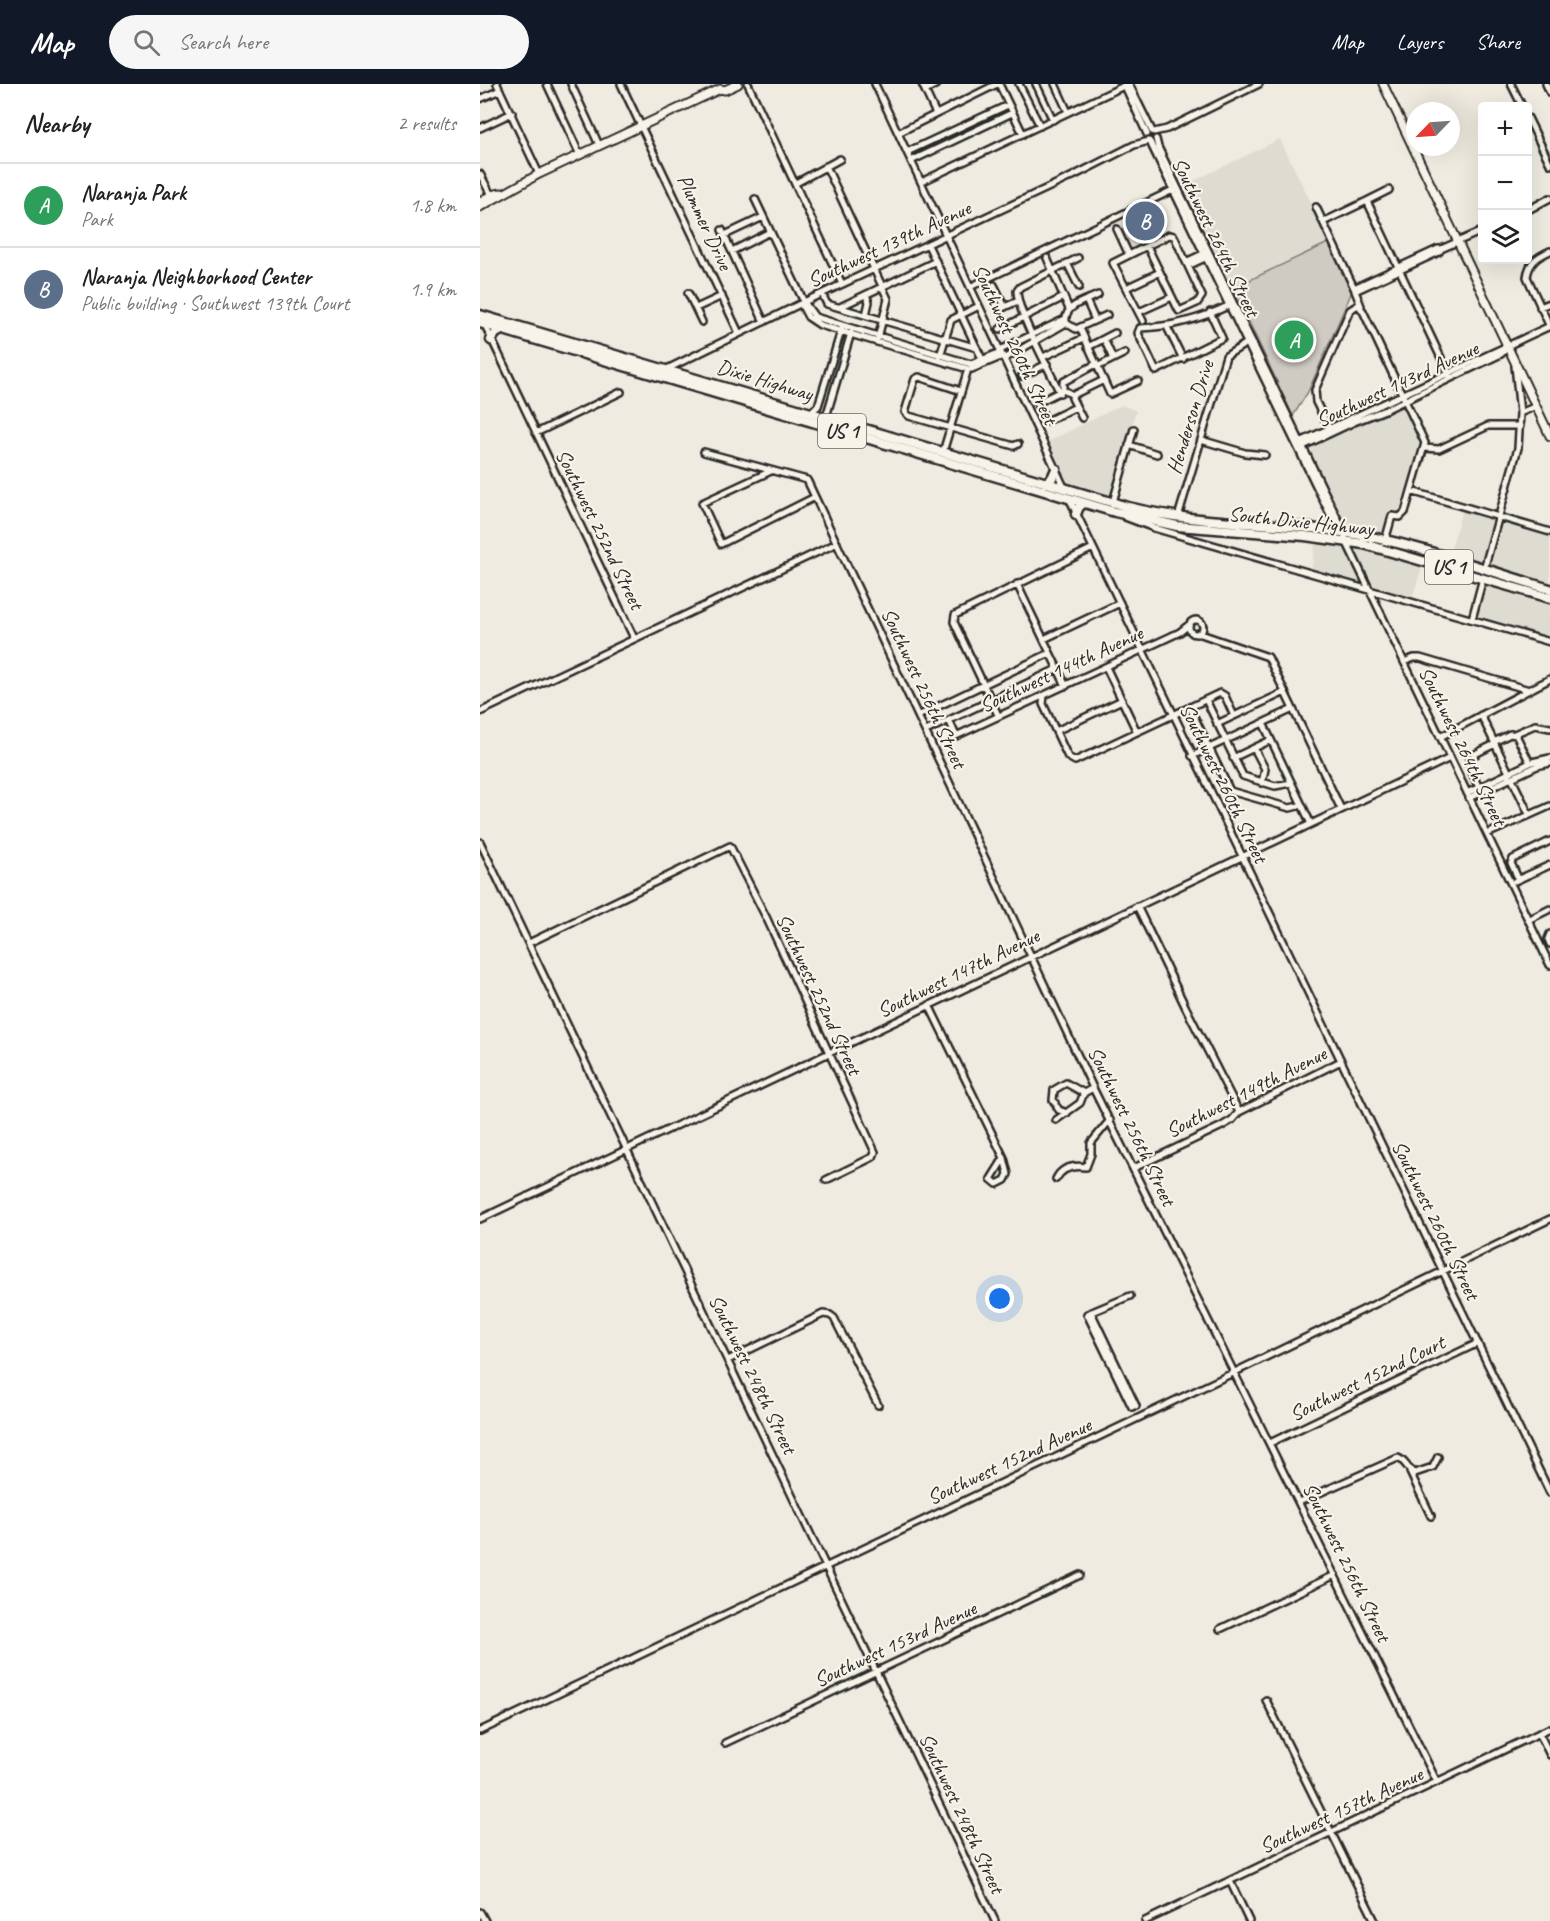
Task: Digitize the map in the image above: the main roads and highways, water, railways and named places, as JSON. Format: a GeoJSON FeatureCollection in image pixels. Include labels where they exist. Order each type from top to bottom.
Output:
{"type":"FeatureCollection","features":[{"type":"Feature","properties":{"kind":"highway","name":"Dixie Highway"},"geometry":{"type":"LineString","coordinates":[[480,314],[664,374],[1115,512]]}},
{"type":"Feature","properties":{"kind":"highway","name":"Dixie Highway"},"geometry":{"type":"LineString","coordinates":[[482,324],[826,417],[1178,522]]}},
{"type":"Feature","properties":{"kind":"highway"},"geometry":{"type":"LineString","coordinates":[[491,340],[496,333],[502,330]]}},
{"type":"Feature","properties":{"kind":"highway"},"geometry":{"type":"LineString","coordinates":[[1045,483],[1056,469]]}},
{"type":"Feature","properties":{"kind":"highway"},"geometry":{"type":"LineString","coordinates":[[1076,514],[1084,503]]}},
{"type":"Feature","properties":{"kind":"highway","name":"South Dixie Highway"},"geometry":{"type":"LineString","coordinates":[[1115,512],[1178,522],[1343,535],[1385,541],[1550,598]]}},
{"type":"Feature","properties":{"kind":"highway","name":"South Dixie Highway"},"geometry":{"type":"LineString","coordinates":[[1343,535],[1364,544],[1483,574]]}},
{"type":"Feature","properties":{"kind":"highway"},"geometry":{"type":"LineString","coordinates":[[1483,574],[1515,583],[1527,582],[1550,589]]}},
{"type":"Feature","properties":{"kind":"main road"},"geometry":{"type":"LineString","coordinates":[[480,207],[539,174],[722,86],[725,90],[738,84]]}},
{"type":"Feature","properties":{"kind":"main road"},"geometry":{"type":"LineString","coordinates":[[1383,84],[1550,436]]}},
{"type":"Feature","properties":{"kind":"main road"},"geometry":{"type":"LineString","coordinates":[[480,202],[491,195],[504,192]]}},
{"type":"Feature","properties":{"kind":"place","name":"Naranja Neighborhood Center"},"geometry":{"type":"Point","coordinates":[1145,221]}},
{"type":"Feature","properties":{"kind":"place","name":"Naranja Park"},"geometry":{"type":"Point","coordinates":[1294,340]}}]}
